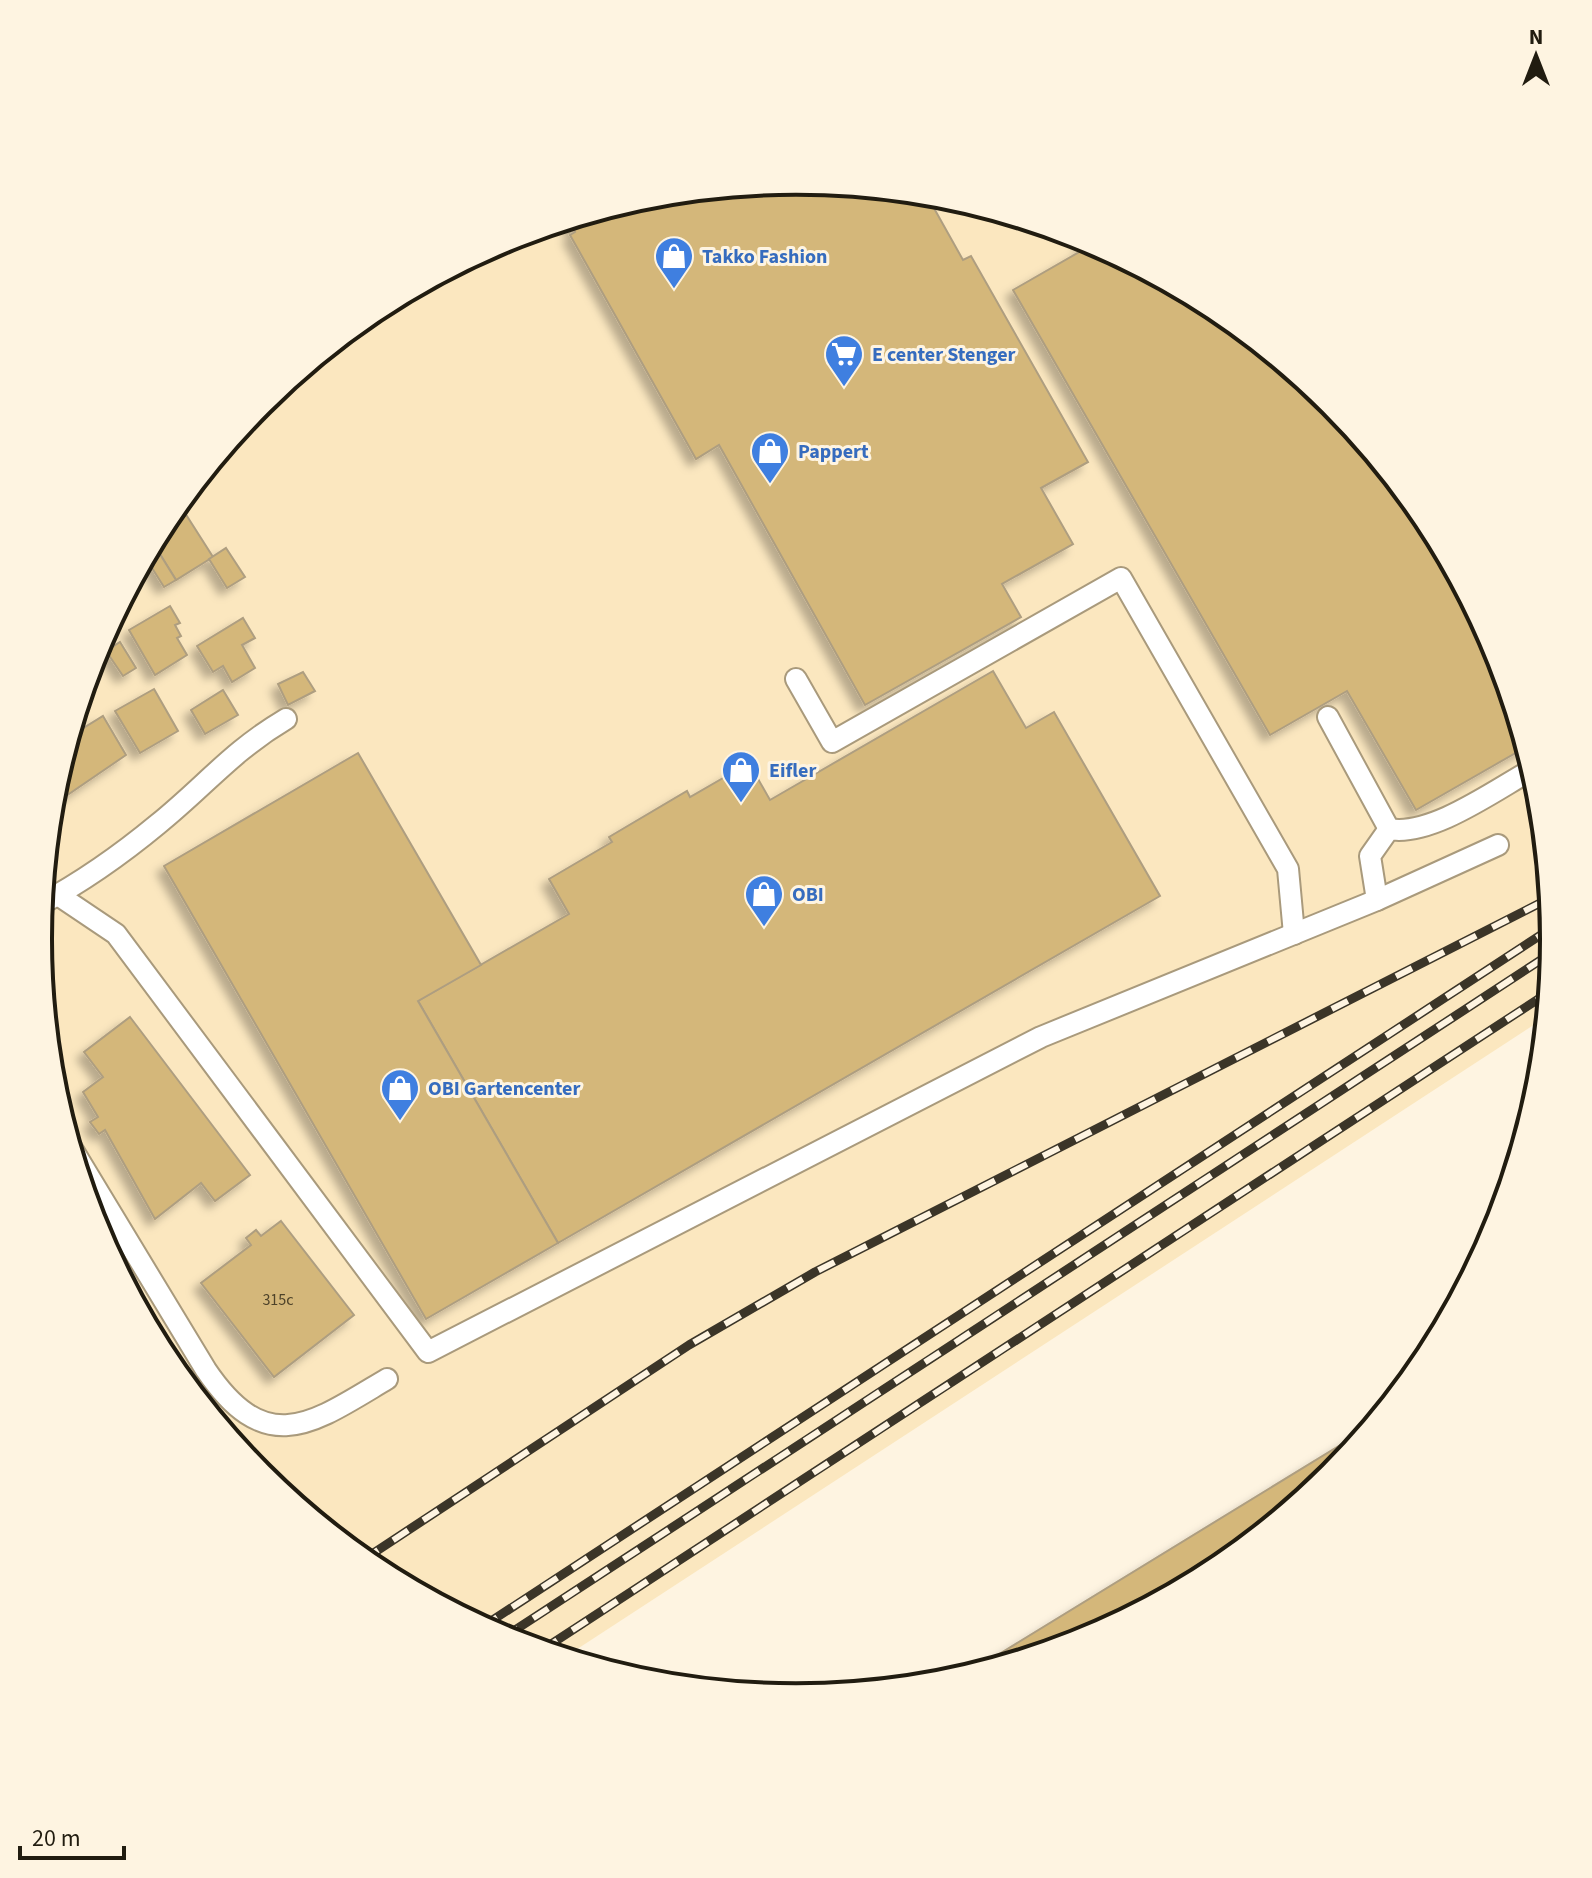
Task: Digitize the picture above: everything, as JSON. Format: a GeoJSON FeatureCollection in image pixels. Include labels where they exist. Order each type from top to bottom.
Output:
{"type":"FeatureCollection","features":[{"type":"Feature","properties":{"kind":"lane"},"geometry":{"type":"LineString","coordinates":[[796,679],[832,742],[1121,578],[1288,869],[1294,934]]}},
{"type":"Feature","properties":{"kind":"lane"},"geometry":{"type":"LineString","coordinates":[[1328,717],[1389,829],[1406,833],[1450,815],[1522,775]]}},
{"type":"Feature","properties":{"kind":"lane"},"geometry":{"type":"LineString","coordinates":[[54,896],[160,823],[217,767],[252,739],[286,719]]}},
{"type":"Feature","properties":{"kind":"lane"},"geometry":{"type":"LineString","coordinates":[[1377,900],[1370,856],[1389,829]]}},
{"type":"Feature","properties":{"kind":"lane"},"geometry":{"type":"LineString","coordinates":[[54,901],[116,934],[428,1352],[1041,1037],[1377,900],[1498,845]]}},
{"type":"Feature","properties":{"kind":"lane"},"geometry":{"type":"LineString","coordinates":[[93,1184],[206,1370],[238,1409],[261,1421],[297,1426],[320,1419],[387,1379]]}},
{"type":"Feature","properties":{"kind":"shaded area"},"geometry":{"type":"Polygon","coordinates":[[[796,195],[893,201],[989,220],[1035,234],[1125,272],[1168,295],[1209,320],[1287,380],[1355,448],[1386,486],[1415,526],[1463,610],[1501,700],[1515,746],[1534,842],[1538,890],[1540,939],[1535,1024],[576,1650],[467,1606],[383,1558],[343,1529],[305,1498],[237,1430],[177,1352],[129,1268],[109,1224],[77,1132],[58,1036],[54,988],[52,939],[58,842],[77,746],[91,700],[129,610],[152,567],[177,526],[237,448],[305,380],[343,349],[383,320],[467,272],[557,234],[603,220],[699,201],[747,197],[796,195]]]}},
{"type":"Feature","properties":{"kind":"building"},"geometry":{"type":"Polygon","coordinates":[[[747,197],[845,197],[934,208],[963,260],[971,256],[1088,462],[1041,488],[1073,544],[1002,584],[1021,617],[865,705],[719,445],[696,459],[570,235],[575,232],[573,229],[651,209],[747,197]]]}},
{"type":"Feature","properties":{"kind":"building"},"geometry":{"type":"Polygon","coordinates":[[[1080,252],[1125,272],[1209,320],[1287,380],[1355,448],[1415,526],[1463,610],[1483,654],[1516,752],[1416,810],[1347,691],[1270,735],[1013,290],[1080,252]]]}},
{"type":"Feature","properties":{"kind":"building"},"geometry":{"type":"Polygon","coordinates":[[[186,514],[213,557],[176,580],[160,554],[186,514]]]}},
{"type":"Feature","properties":{"kind":"building"},"geometry":{"type":"Polygon","coordinates":[[[226,548],[245,577],[227,588],[209,559],[226,548]]]}},
{"type":"Feature","properties":{"kind":"building"},"geometry":{"type":"Polygon","coordinates":[[[160,554],[176,580],[164,587],[152,568],[160,554]]]}},
{"type":"Feature","properties":{"kind":"building"},"geometry":{"type":"Polygon","coordinates":[[[170,606],[180,623],[175,625],[181,636],[177,638],[187,655],[155,675],[129,630],[170,606]]]}},
{"type":"Feature","properties":{"kind":"building"},"geometry":{"type":"Polygon","coordinates":[[[243,618],[255,638],[242,645],[255,668],[232,682],[223,666],[213,672],[197,646],[243,618]]]}},
{"type":"Feature","properties":{"kind":"building"},"geometry":{"type":"Polygon","coordinates":[[[120,642],[136,668],[123,676],[109,655],[112,647],[120,642]]]}},
{"type":"Feature","properties":{"kind":"building"},"geometry":{"type":"Polygon","coordinates":[[[993,671],[1026,728],[1054,712],[1160,896],[558,1243],[418,1001],[569,914],[549,879],[612,842],[609,837],[687,791],[690,797],[749,763],[770,800],[993,671]]]}},
{"type":"Feature","properties":{"kind":"building"},"geometry":{"type":"Polygon","coordinates":[[[303,672],[315,691],[288,705],[278,684],[303,672]]]}},
{"type":"Feature","properties":{"kind":"building"},"geometry":{"type":"Polygon","coordinates":[[[154,689],[178,731],[140,753],[115,711],[154,689]]]}},
{"type":"Feature","properties":{"kind":"building"},"geometry":{"type":"Polygon","coordinates":[[[223,690],[238,715],[205,734],[191,710],[223,690]]]}},
{"type":"Feature","properties":{"kind":"building"},"geometry":{"type":"Polygon","coordinates":[[[103,716],[126,755],[66,796],[77,746],[82,729],[103,716]]]}},
{"type":"Feature","properties":{"kind":"building","name":"OBI Gartencenter"},"geometry":{"type":"Polygon","coordinates":[[[358,753],[481,965],[418,1001],[558,1243],[426,1319],[164,866],[358,753]]]}},
{"type":"Feature","properties":{"kind":"building"},"geometry":{"type":"Polygon","coordinates":[[[130,1017],[250,1175],[215,1201],[201,1183],[155,1219],[105,1130],[99,1134],[90,1122],[98,1117],[83,1092],[103,1077],[84,1052],[130,1017]]]}},
{"type":"Feature","properties":{"kind":"building"},"geometry":{"type":"Polygon","coordinates":[[[281,1221],[354,1315],[274,1377],[201,1283],[251,1245],[246,1238],[256,1230],[261,1236],[281,1221]]]}},
{"type":"Feature","properties":{"kind":"building"},"geometry":{"type":"Polygon","coordinates":[[[1342,1444],[1287,1498],[1209,1558],[1125,1606],[1035,1644],[996,1656],[1342,1444]]]}},
{"type":"Feature","properties":{"kind":"railway"},"geometry":{"type":"LineString","coordinates":[[375,1552],[689,1345],[815,1272],[1539,904]]}},
{"type":"Feature","properties":{"kind":"railway"},"geometry":{"type":"LineString","coordinates":[[495,1619],[1540,936]]}},
{"type":"Feature","properties":{"kind":"railway"},"geometry":{"type":"LineString","coordinates":[[517,1629],[1539,961]]}},
{"type":"Feature","properties":{"kind":"railway"},"geometry":{"type":"LineString","coordinates":[[553,1643],[1537,1000]]}},
{"type":"Feature","properties":{"kind":"place","name":"Takko Fashion"},"geometry":{"type":"Point","coordinates":[674,290]}},
{"type":"Feature","properties":{"kind":"place","name":"E center Stenger"},"geometry":{"type":"Point","coordinates":[844,388]}},
{"type":"Feature","properties":{"kind":"place","name":"Pappert"},"geometry":{"type":"Point","coordinates":[770,485]}},
{"type":"Feature","properties":{"kind":"place","name":"Eifler"},"geometry":{"type":"Point","coordinates":[741,804]}},
{"type":"Feature","properties":{"kind":"place","name":"OBI"},"geometry":{"type":"Point","coordinates":[764,928]}},
{"type":"Feature","properties":{"kind":"place","name":"OBI Gartencenter"},"geometry":{"type":"Point","coordinates":[400,1122]}}]}
